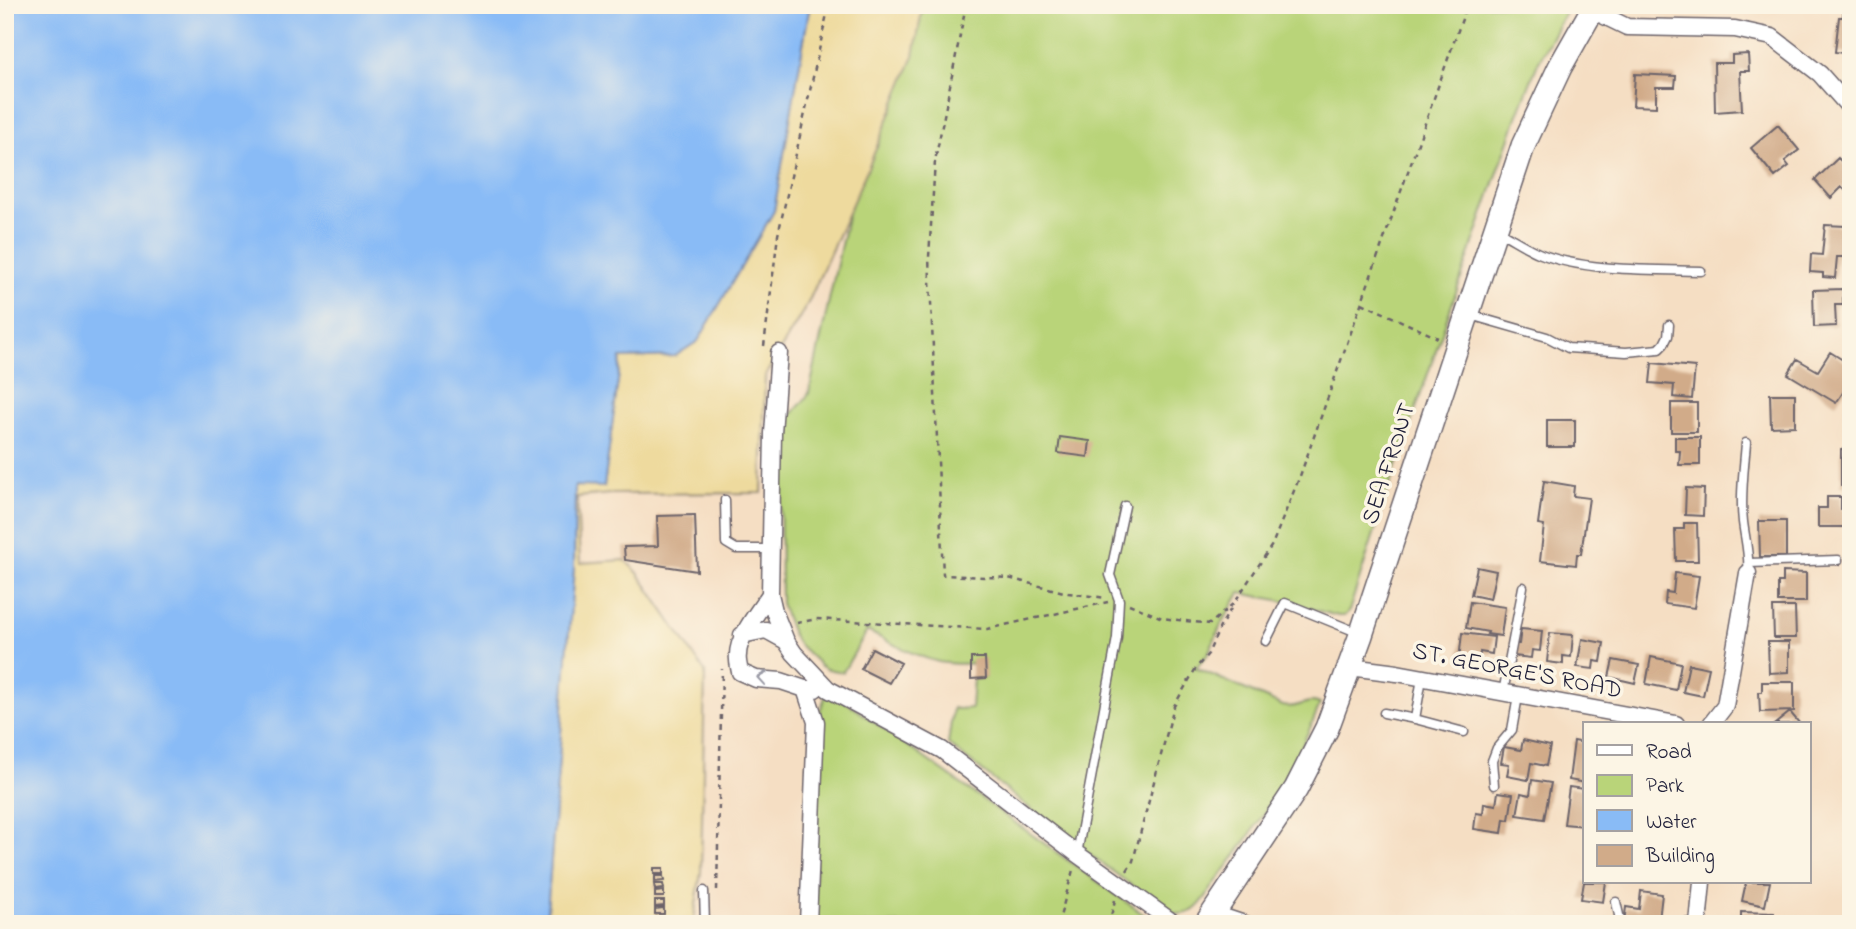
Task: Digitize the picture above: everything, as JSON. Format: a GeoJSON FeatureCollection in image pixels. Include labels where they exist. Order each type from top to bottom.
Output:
{"type":"FeatureCollection","features":[{"type":"Feature","properties":{"kind":"street"},"geometry":{"type":"LineString","coordinates":[[1594,8],[1627,27],[1734,29],[1772,37],[1820,74],[1851,109]]}},
{"type":"Feature","properties":{"kind":"street","name":"SEA FRONT"},"geometry":{"type":"LineString","coordinates":[[1210,917],[1296,789],[1327,728],[1362,635],[1523,146],[1560,67],[1594,8]]}},
{"type":"Feature","properties":{"kind":"street"},"geometry":{"type":"LineString","coordinates":[[779,353],[773,433],[770,594],[783,634],[794,653],[828,689],[942,750],[1077,854],[1175,924]]}},
{"type":"Feature","properties":{"kind":"street"},"geometry":{"type":"LineString","coordinates":[[1713,722],[1725,706],[1749,568]]}},
{"type":"Feature","properties":{"kind":"street"},"geometry":{"type":"LineString","coordinates":[[770,594],[742,635],[738,654],[740,672],[756,679],[781,681],[805,689],[828,689]]}},
{"type":"Feature","properties":{"kind":"street"},"geometry":{"type":"LineString","coordinates":[[742,635],[766,630],[783,634]]}},
{"type":"Feature","properties":{"kind":"street","name":"ST. GEORGE'S ROAD"},"geometry":{"type":"LineString","coordinates":[[1350,667],[1510,694],[1619,720],[1647,722]]}},
{"type":"Feature","properties":{"kind":"street"},"geometry":{"type":"LineString","coordinates":[[805,689],[816,722],[808,924]]}},
{"type":"Feature","properties":{"kind":"street"},"geometry":{"type":"LineString","coordinates":[[1698,923],[1702,884]]}},
{"type":"Feature","properties":{"kind":"lane"},"geometry":{"type":"LineString","coordinates":[[1495,230],[1541,254],[1569,262],[1594,266],[1701,271]]}},
{"type":"Feature","properties":{"kind":"lane"},"geometry":{"type":"LineString","coordinates":[[1467,315],[1547,337],[1568,348],[1626,352],[1659,349],[1668,336],[1669,325]]}},
{"type":"Feature","properties":{"kind":"lane"},"geometry":{"type":"LineString","coordinates":[[1746,443],[1742,494],[1749,568],[1838,560]]}},
{"type":"Feature","properties":{"kind":"lane"},"geometry":{"type":"LineString","coordinates":[[725,500],[726,543],[736,550],[770,550]]}},
{"type":"Feature","properties":{"kind":"lane"},"geometry":{"type":"LineString","coordinates":[[1077,854],[1117,638],[1119,600],[1110,575],[1125,506]]}},
{"type":"Feature","properties":{"kind":"lane"},"geometry":{"type":"LineString","coordinates":[[1494,785],[1492,761],[1497,748],[1512,730],[1510,694],[1523,587]]}},
{"type":"Feature","properties":{"kind":"lane"},"geometry":{"type":"LineString","coordinates":[[1266,641],[1284,603],[1362,635]]}},
{"type":"Feature","properties":{"kind":"lane"},"geometry":{"type":"LineString","coordinates":[[1415,719],[1422,678]]}},
{"type":"Feature","properties":{"kind":"lane"},"geometry":{"type":"LineString","coordinates":[[1384,713],[1464,732]]}},
{"type":"Feature","properties":{"kind":"lane"},"geometry":{"type":"LineString","coordinates":[[704,891],[705,924]]}},
{"type":"Feature","properties":{"kind":"lane"},"geometry":{"type":"LineString","coordinates":[[1616,902],[1621,924]]}},
{"type":"Feature","properties":{"kind":"lane"},"geometry":{"type":"LineString","coordinates":[[1210,917],[1257,924]]}},
{"type":"Feature","properties":{"kind":"lane"},"geometry":{"type":"LineString","coordinates":[[1670,924],[1698,923]]}},
{"type":"Feature","properties":{"kind":"path"},"geometry":{"type":"LineString","coordinates":[[966,5],[935,161],[929,257],[943,575],[1008,578],[1068,593],[1119,600],[1162,618],[1209,624],[1234,603]]}},
{"type":"Feature","properties":{"kind":"path"},"geometry":{"type":"LineString","coordinates":[[1109,924],[1120,884],[1133,861],[1174,706],[1196,668],[1208,654],[1234,603],[1272,545],[1300,476],[1467,5]]}},
{"type":"Feature","properties":{"kind":"path"},"geometry":{"type":"LineString","coordinates":[[1362,303],[1457,347]]}},
{"type":"Feature","properties":{"kind":"path"},"geometry":{"type":"LineString","coordinates":[[783,634],[816,619],[987,629],[1119,600]]}},
{"type":"Feature","properties":{"kind":"path"},"geometry":{"type":"LineString","coordinates":[[1058,924],[1077,854]]}},
{"type":"Feature","properties":{"kind":"green space"},"geometry":{"type":"Polygon","coordinates":[[[893,5],[1569,5],[1538,63],[1517,117],[1398,460],[1349,611],[1344,616],[1338,616],[1240,593],[1208,654],[1196,668],[1283,706],[1311,702],[1320,704],[1299,752],[1261,819],[1202,902],[1189,913],[1166,911],[948,744],[953,708],[971,708],[973,679],[984,678],[984,663],[939,662],[867,631],[843,672],[826,669],[797,643],[781,603],[780,432],[809,393],[893,5]]]}},
{"type":"Feature","properties":{"kind":"green space"},"geometry":{"type":"Polygon","coordinates":[[[828,689],[1157,924],[814,924],[816,722],[828,689]]]}},
{"type":"Feature","properties":{"kind":"sand"},"geometry":{"type":"Polygon","coordinates":[[[810,5],[923,5],[914,56],[871,161],[808,303],[765,376],[762,493],[611,494],[577,497],[580,563],[625,560],[638,573],[705,672],[701,872],[693,924],[546,924],[574,568],[575,486],[604,486],[621,358],[675,356],[698,341],[774,211],[810,5]]]}},
{"type":"Feature","properties":{"kind":"water"},"geometry":{"type":"Polygon","coordinates":[[[5,5],[810,5],[774,211],[698,341],[675,356],[621,358],[604,487],[575,486],[574,568],[546,924],[5,924],[5,5]]]}},
{"type":"Feature","properties":{"kind":"building"},"geometry":{"type":"Polygon","coordinates":[[[1844,9],[1851,10],[1851,54],[1835,52],[1839,17],[1843,17],[1844,9]]]}},
{"type":"Feature","properties":{"kind":"building"},"geometry":{"type":"Polygon","coordinates":[[[1748,54],[1749,71],[1740,71],[1742,110],[1715,112],[1714,63],[1732,63],[1732,55],[1748,54]]]}},
{"type":"Feature","properties":{"kind":"building"},"geometry":{"type":"Polygon","coordinates":[[[1635,74],[1676,76],[1675,87],[1656,87],[1656,107],[1633,106],[1635,74]]]}},
{"type":"Feature","properties":{"kind":"building"},"geometry":{"type":"Polygon","coordinates":[[[1778,125],[1799,150],[1785,161],[1789,166],[1775,177],[1751,148],[1778,125]]]}},
{"type":"Feature","properties":{"kind":"building"},"geometry":{"type":"Polygon","coordinates":[[[1838,158],[1851,171],[1851,196],[1842,187],[1831,198],[1815,180],[1838,158]]]}},
{"type":"Feature","properties":{"kind":"building"},"geometry":{"type":"Polygon","coordinates":[[[1825,225],[1846,226],[1844,257],[1837,257],[1835,278],[1810,272],[1811,254],[1822,255],[1825,225]]]}},
{"type":"Feature","properties":{"kind":"building"},"geometry":{"type":"Polygon","coordinates":[[[1843,289],[1843,305],[1835,305],[1836,326],[1814,327],[1813,290],[1843,289]]]}},
{"type":"Feature","properties":{"kind":"building"},"geometry":{"type":"Polygon","coordinates":[[[1830,352],[1851,365],[1851,391],[1846,388],[1836,403],[1788,374],[1797,359],[1818,371],[1830,352]]]}},
{"type":"Feature","properties":{"kind":"building"},"geometry":{"type":"Polygon","coordinates":[[[1652,363],[1695,367],[1692,399],[1673,397],[1674,385],[1650,383],[1652,363]]]}},
{"type":"Feature","properties":{"kind":"building"},"geometry":{"type":"Polygon","coordinates":[[[1770,394],[1795,394],[1795,426],[1771,427],[1770,394]]]}},
{"type":"Feature","properties":{"kind":"building"},"geometry":{"type":"Polygon","coordinates":[[[1671,403],[1697,403],[1697,432],[1671,432],[1671,403]]]}},
{"type":"Feature","properties":{"kind":"building"},"geometry":{"type":"Polygon","coordinates":[[[1547,420],[1575,420],[1575,447],[1547,447],[1547,420]]]}},
{"type":"Feature","properties":{"kind":"building"},"geometry":{"type":"Polygon","coordinates":[[[1060,437],[1090,441],[1088,457],[1058,453],[1060,437]]]}},
{"type":"Feature","properties":{"kind":"building"},"geometry":{"type":"Polygon","coordinates":[[[1675,437],[1700,437],[1700,465],[1679,465],[1680,451],[1675,451],[1675,437]]]}},
{"type":"Feature","properties":{"kind":"building"},"geometry":{"type":"Polygon","coordinates":[[[1841,449],[1851,449],[1851,486],[1841,486],[1841,449]]]}},
{"type":"Feature","properties":{"kind":"building"},"geometry":{"type":"Polygon","coordinates":[[[1544,481],[1574,486],[1573,496],[1589,498],[1581,554],[1577,554],[1576,565],[1540,561],[1544,525],[1538,524],[1544,481]]]}},
{"type":"Feature","properties":{"kind":"building"},"geometry":{"type":"Polygon","coordinates":[[[1686,488],[1704,489],[1703,516],[1685,515],[1686,488]]]}},
{"type":"Feature","properties":{"kind":"building"},"geometry":{"type":"Polygon","coordinates":[[[1827,497],[1841,497],[1841,509],[1851,509],[1851,527],[1818,527],[1818,508],[1827,508],[1827,497]]]}},
{"type":"Feature","properties":{"kind":"building"},"geometry":{"type":"Polygon","coordinates":[[[695,515],[697,571],[625,560],[624,547],[658,546],[657,516],[695,515]]]}},
{"type":"Feature","properties":{"kind":"building"},"geometry":{"type":"Polygon","coordinates":[[[1759,521],[1786,521],[1786,557],[1760,557],[1759,521]]]}},
{"type":"Feature","properties":{"kind":"building"},"geometry":{"type":"Polygon","coordinates":[[[1684,523],[1697,523],[1698,561],[1676,561],[1675,529],[1684,529],[1684,523]]]}},
{"type":"Feature","properties":{"kind":"building"},"geometry":{"type":"Polygon","coordinates":[[[1477,567],[1496,571],[1490,599],[1471,595],[1477,567]]]}},
{"type":"Feature","properties":{"kind":"building"},"geometry":{"type":"Polygon","coordinates":[[[1783,572],[1806,573],[1806,602],[1778,602],[1778,582],[1783,582],[1783,572]]]}},
{"type":"Feature","properties":{"kind":"building"},"geometry":{"type":"Polygon","coordinates":[[[1675,573],[1699,576],[1694,608],[1665,604],[1666,592],[1673,593],[1675,573]]]}},
{"type":"Feature","properties":{"kind":"building"},"geometry":{"type":"Polygon","coordinates":[[[1470,602],[1505,607],[1501,636],[1466,628],[1470,602]]]}},
{"type":"Feature","properties":{"kind":"building"},"geometry":{"type":"Polygon","coordinates":[[[1773,607],[1795,607],[1796,638],[1774,638],[1773,607]]]}},
{"type":"Feature","properties":{"kind":"building"},"geometry":{"type":"Polygon","coordinates":[[[1521,629],[1542,631],[1540,651],[1532,650],[1531,658],[1514,656],[1521,629]]]}},
{"type":"Feature","properties":{"kind":"building"},"geometry":{"type":"Polygon","coordinates":[[[1462,633],[1494,637],[1492,654],[1480,652],[1479,663],[1459,660],[1462,633]]]}},
{"type":"Feature","properties":{"kind":"building"},"geometry":{"type":"Polygon","coordinates":[[[1550,633],[1573,635],[1571,657],[1563,656],[1563,664],[1547,662],[1550,633]]]}},
{"type":"Feature","properties":{"kind":"building"},"geometry":{"type":"Polygon","coordinates":[[[1582,639],[1604,643],[1601,662],[1594,661],[1593,669],[1577,667],[1582,639]]]}},
{"type":"Feature","properties":{"kind":"building"},"geometry":{"type":"Polygon","coordinates":[[[1768,642],[1789,642],[1789,672],[1769,673],[1768,642]]]}},
{"type":"Feature","properties":{"kind":"building"},"geometry":{"type":"Polygon","coordinates":[[[872,648],[901,663],[889,683],[861,669],[872,648]]]}},
{"type":"Feature","properties":{"kind":"building"},"geometry":{"type":"Polygon","coordinates":[[[1651,657],[1681,663],[1676,690],[1646,684],[1651,657]]]}},
{"type":"Feature","properties":{"kind":"building"},"geometry":{"type":"Polygon","coordinates":[[[971,658],[985,658],[986,678],[971,679],[971,658]]]}},
{"type":"Feature","properties":{"kind":"building"},"geometry":{"type":"Polygon","coordinates":[[[1613,660],[1639,665],[1635,683],[1609,677],[1613,660]]]}},
{"type":"Feature","properties":{"kind":"building"},"geometry":{"type":"Polygon","coordinates":[[[1689,664],[1709,668],[1703,696],[1683,692],[1689,664]]]}},
{"type":"Feature","properties":{"kind":"building"},"geometry":{"type":"Polygon","coordinates":[[[1762,682],[1794,682],[1794,711],[1760,712],[1759,692],[1762,692],[1762,682]]]}},
{"type":"Feature","properties":{"kind":"building"},"geometry":{"type":"Polygon","coordinates":[[[1790,712],[1798,722],[1778,722],[1790,712]]]}},
{"type":"Feature","properties":{"kind":"building"},"geometry":{"type":"Polygon","coordinates":[[[1523,740],[1550,746],[1546,766],[1531,763],[1528,780],[1507,776],[1509,764],[1501,763],[1504,747],[1521,750],[1523,740]]]}},
{"type":"Feature","properties":{"kind":"building"},"geometry":{"type":"Polygon","coordinates":[[[1574,741],[1583,743],[1583,783],[1569,780],[1574,741]]]}},
{"type":"Feature","properties":{"kind":"building"},"geometry":{"type":"Polygon","coordinates":[[[1532,780],[1551,783],[1544,819],[1517,815],[1521,793],[1530,795],[1532,780]]]}},
{"type":"Feature","properties":{"kind":"building"},"geometry":{"type":"Polygon","coordinates":[[[1569,787],[1583,789],[1583,826],[1564,824],[1569,787]]]}},
{"type":"Feature","properties":{"kind":"building"},"geometry":{"type":"Polygon","coordinates":[[[1498,792],[1513,794],[1509,820],[1504,819],[1502,833],[1474,829],[1476,813],[1483,814],[1484,803],[1496,805],[1498,792]]]}},
{"type":"Feature","properties":{"kind":"building"},"geometry":{"type":"Polygon","coordinates":[[[654,868],[663,868],[663,874],[654,874],[654,868]]]}},
{"type":"Feature","properties":{"kind":"building"},"geometry":{"type":"Polygon","coordinates":[[[655,876],[663,876],[664,881],[655,882],[655,876]]]}},
{"type":"Feature","properties":{"kind":"building"},"geometry":{"type":"Polygon","coordinates":[[[654,884],[663,884],[664,889],[655,890],[654,884]]]}},
{"type":"Feature","properties":{"kind":"building"},"geometry":{"type":"Polygon","coordinates":[[[1584,884],[1606,884],[1603,902],[1581,899],[1584,884]]]}},
{"type":"Feature","properties":{"kind":"building"},"geometry":{"type":"Polygon","coordinates":[[[1746,884],[1770,884],[1765,906],[1742,901],[1746,884]]]}},
{"type":"Feature","properties":{"kind":"building"},"geometry":{"type":"Polygon","coordinates":[[[664,891],[664,897],[655,897],[655,892],[664,891]]]}},
{"type":"Feature","properties":{"kind":"building"},"geometry":{"type":"Polygon","coordinates":[[[1641,891],[1662,894],[1659,920],[1649,919],[1648,924],[1624,924],[1626,907],[1639,909],[1641,891]]]}},
{"type":"Feature","properties":{"kind":"building"},"geometry":{"type":"Polygon","coordinates":[[[655,901],[664,901],[664,906],[655,907],[655,901]]]}},
{"type":"Feature","properties":{"kind":"building"},"geometry":{"type":"Polygon","coordinates":[[[664,908],[664,914],[655,914],[655,909],[664,908]]]}},
{"type":"Feature","properties":{"kind":"building"},"geometry":{"type":"Polygon","coordinates":[[[1741,912],[1774,913],[1774,924],[1741,924],[1741,912]]]}},
{"type":"Feature","properties":{"kind":"building"},"geometry":{"type":"Polygon","coordinates":[[[656,917],[664,917],[665,923],[656,923],[656,917]]]}}]}
